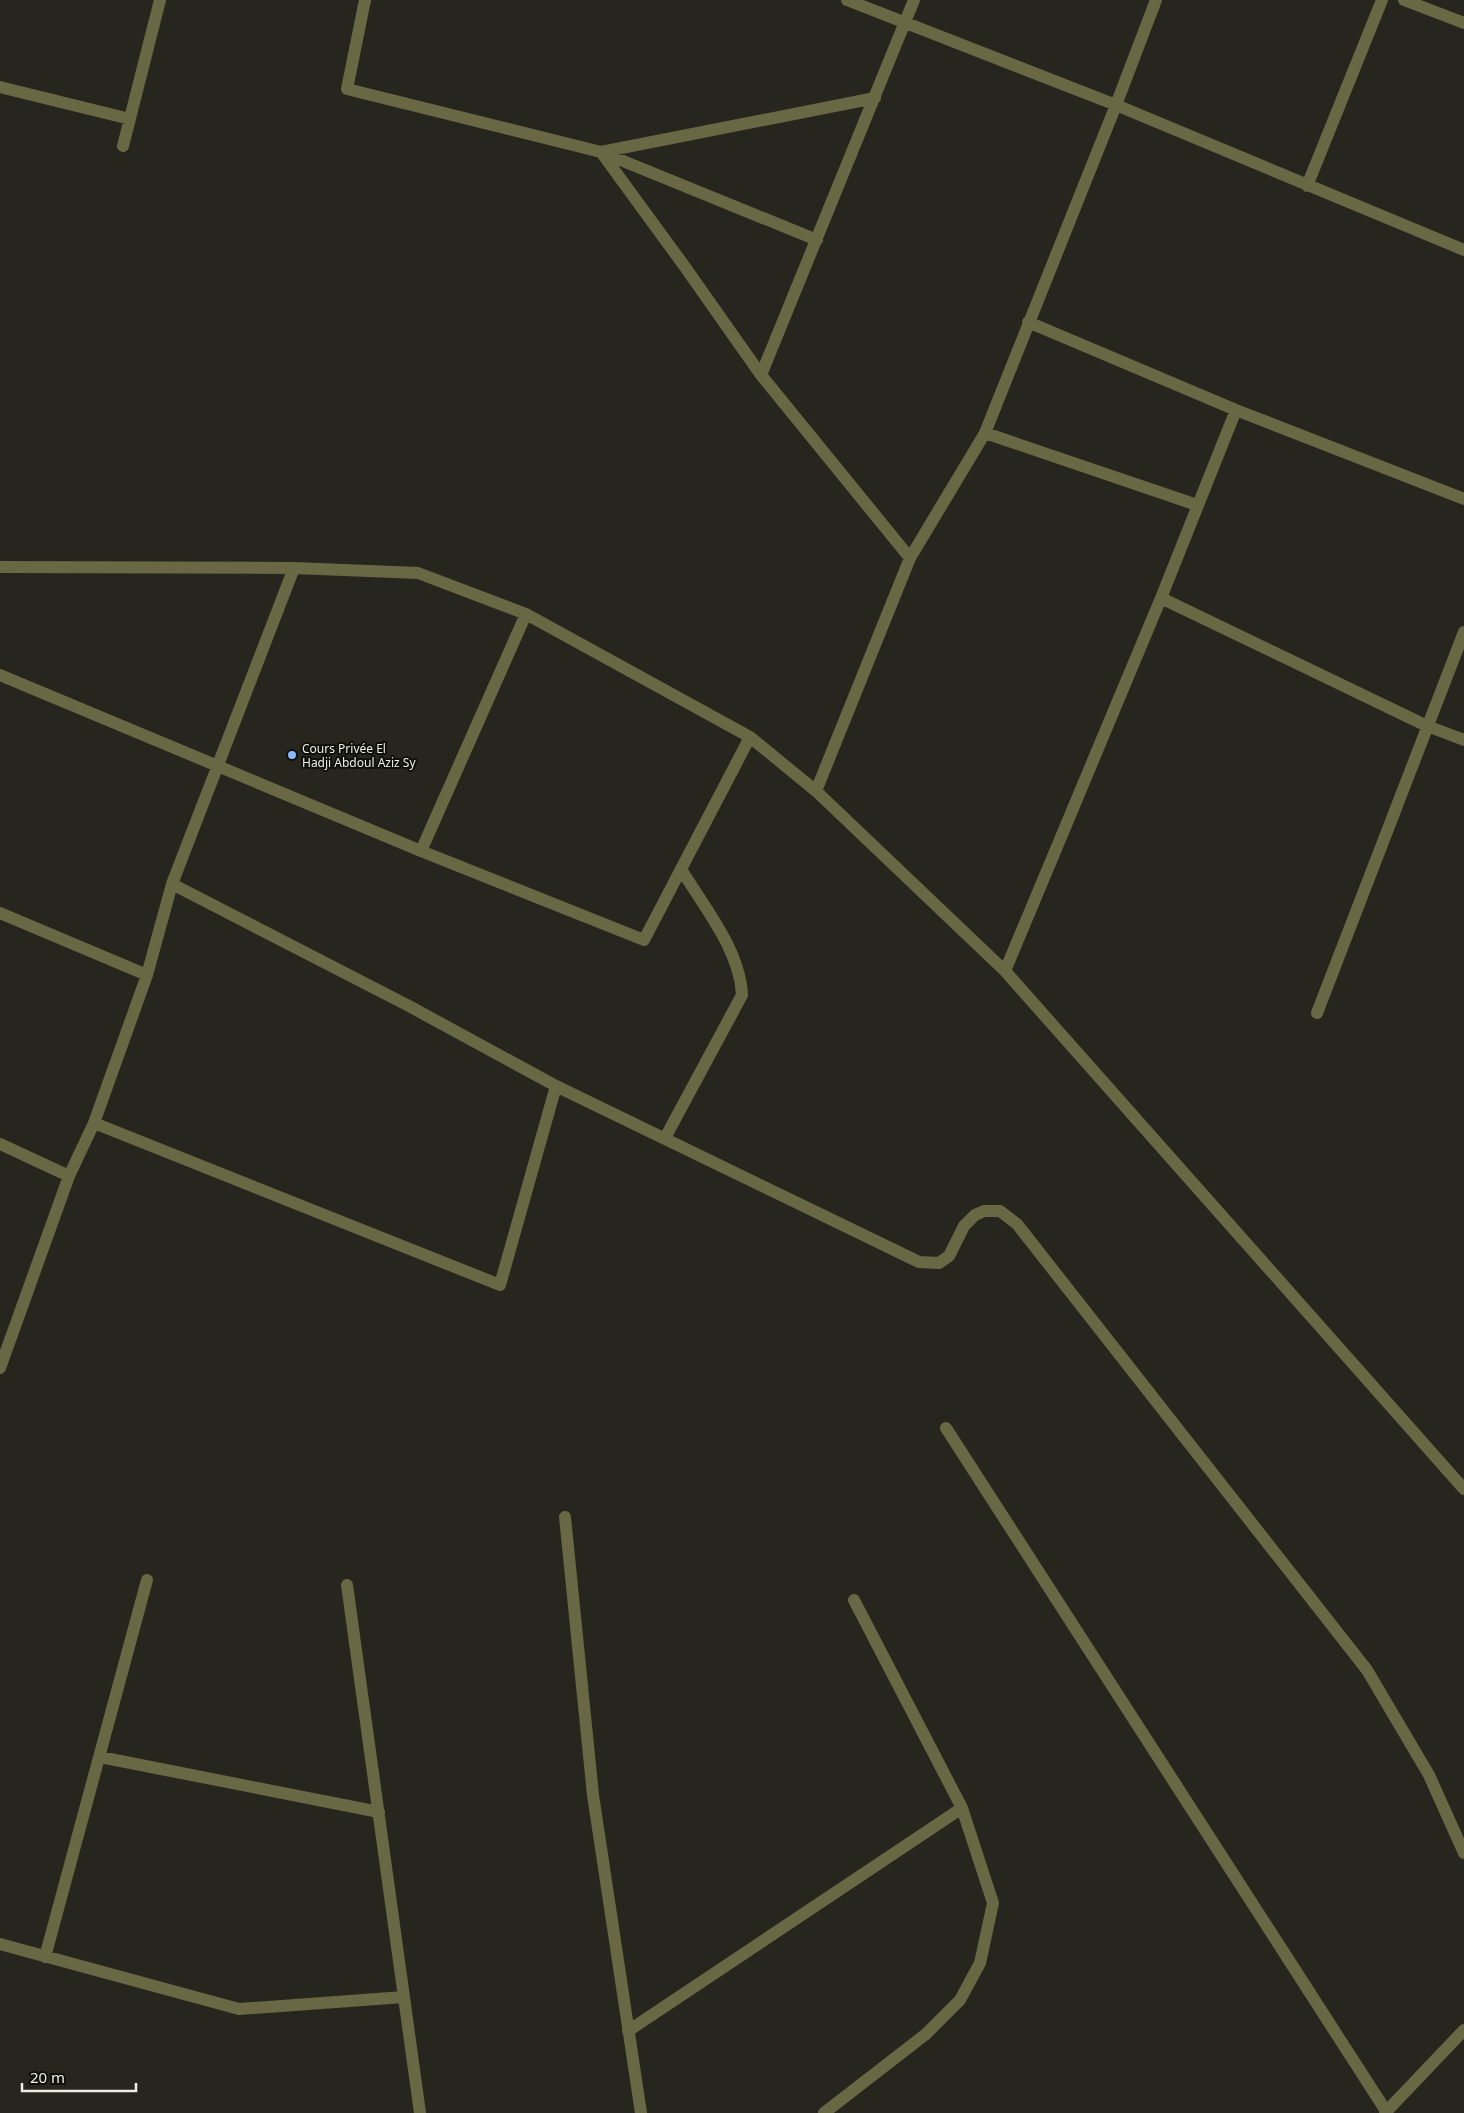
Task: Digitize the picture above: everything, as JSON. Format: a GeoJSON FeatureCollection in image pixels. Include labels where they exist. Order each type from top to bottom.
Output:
{"type":"FeatureCollection","features":[{"type":"Feature","properties":{"kind":"street"},"geometry":{"type":"LineString","coordinates":[[123,146],[160,0]]}},
{"type":"Feature","properties":{"kind":"street"},"geometry":{"type":"LineString","coordinates":[[365,0],[348,89],[601,152],[817,240]]}},
{"type":"Feature","properties":{"kind":"street"},"geometry":{"type":"LineString","coordinates":[[847,0],[1116,106],[1464,250]]}},
{"type":"Feature","properties":{"kind":"street"},"geometry":{"type":"LineString","coordinates":[[762,375],[914,0]]}},
{"type":"Feature","properties":{"kind":"street"},"geometry":{"type":"LineString","coordinates":[[816,791],[910,558],[985,433],[1116,106],[1156,0]]}},
{"type":"Feature","properties":{"kind":"street"},"geometry":{"type":"LineString","coordinates":[[1307,186],[1382,0]]}},
{"type":"Feature","properties":{"kind":"street"},"geometry":{"type":"LineString","coordinates":[[1404,0],[1464,23]]}},
{"type":"Feature","properties":{"kind":"street"},"geometry":{"type":"LineString","coordinates":[[0,87],[130,119]]}},
{"type":"Feature","properties":{"kind":"street"},"geometry":{"type":"LineString","coordinates":[[601,152],[875,98]]}},
{"type":"Feature","properties":{"kind":"street"},"geometry":{"type":"LineString","coordinates":[[601,152],[762,375],[910,558]]}},
{"type":"Feature","properties":{"kind":"street"},"geometry":{"type":"LineString","coordinates":[[1028,322],[1236,410],[1464,499]]}},
{"type":"Feature","properties":{"kind":"street"},"geometry":{"type":"LineString","coordinates":[[1005,970],[1161,598],[1236,410]]}},
{"type":"Feature","properties":{"kind":"street"},"geometry":{"type":"LineString","coordinates":[[985,433],[1197,506]]}},
{"type":"Feature","properties":{"kind":"street"},"geometry":{"type":"LineString","coordinates":[[0,567],[294,568],[418,573],[526,614],[750,737],[816,791],[1005,970],[1464,1489]]}},
{"type":"Feature","properties":{"kind":"street"},"geometry":{"type":"LineString","coordinates":[[0,1368],[69,1176],[94,1123],[147,975],[172,884],[294,568]]}},
{"type":"Feature","properties":{"kind":"street"},"geometry":{"type":"LineString","coordinates":[[1161,598],[1427,726],[1464,740]]}},
{"type":"Feature","properties":{"kind":"street"},"geometry":{"type":"LineString","coordinates":[[421,851],[526,614]]}},
{"type":"Feature","properties":{"kind":"street"},"geometry":{"type":"LineString","coordinates":[[1317,1013],[1464,632]]}},
{"type":"Feature","properties":{"kind":"street"},"geometry":{"type":"LineString","coordinates":[[0,674],[421,851],[644,940],[750,737]]}},
{"type":"Feature","properties":{"kind":"street"},"geometry":{"type":"LineString","coordinates":[[665,1138],[742,995],[739,970],[730,949],[681,868]]}},
{"type":"Feature","properties":{"kind":"street"},"geometry":{"type":"LineString","coordinates":[[172,884],[409,1006],[556,1086],[919,1262],[939,1263],[949,1256],[964,1226],[975,1215],[984,1211],[1000,1211],[1018,1224],[1367,1670],[1430,1776],[1464,1854]]}},
{"type":"Feature","properties":{"kind":"street"},"geometry":{"type":"LineString","coordinates":[[0,914],[147,975]]}},
{"type":"Feature","properties":{"kind":"street"},"geometry":{"type":"LineString","coordinates":[[94,1123],[500,1285],[556,1086]]}},
{"type":"Feature","properties":{"kind":"street"},"geometry":{"type":"LineString","coordinates":[[0,1144],[69,1176]]}},
{"type":"Feature","properties":{"kind":"street"},"geometry":{"type":"LineString","coordinates":[[946,1428],[1385,2112],[1464,2030]]}},
{"type":"Feature","properties":{"kind":"street"},"geometry":{"type":"LineString","coordinates":[[565,1517],[593,1795],[641,2113]]}},
{"type":"Feature","properties":{"kind":"street"},"geometry":{"type":"LineString","coordinates":[[45,1957],[147,1580]]}},
{"type":"Feature","properties":{"kind":"street"},"geometry":{"type":"LineString","coordinates":[[347,1584],[420,2113]]}},
{"type":"Feature","properties":{"kind":"street"},"geometry":{"type":"LineString","coordinates":[[824,2113],[926,2034],[960,2000],[980,1963],[993,1903],[962,1808],[854,1600]]}},
{"type":"Feature","properties":{"kind":"street"},"geometry":{"type":"LineString","coordinates":[[100,1757],[379,1812]]}},
{"type":"Feature","properties":{"kind":"street"},"geometry":{"type":"LineString","coordinates":[[628,2030],[962,1808]]}},
{"type":"Feature","properties":{"kind":"street"},"geometry":{"type":"LineString","coordinates":[[0,1944],[239,2009],[404,1997]]}},
{"type":"Feature","properties":{"kind":"place","name":"Cours Privée El Hadji Abdoul Aziz Sy"},"geometry":{"type":"Point","coordinates":[292,755]}}]}
